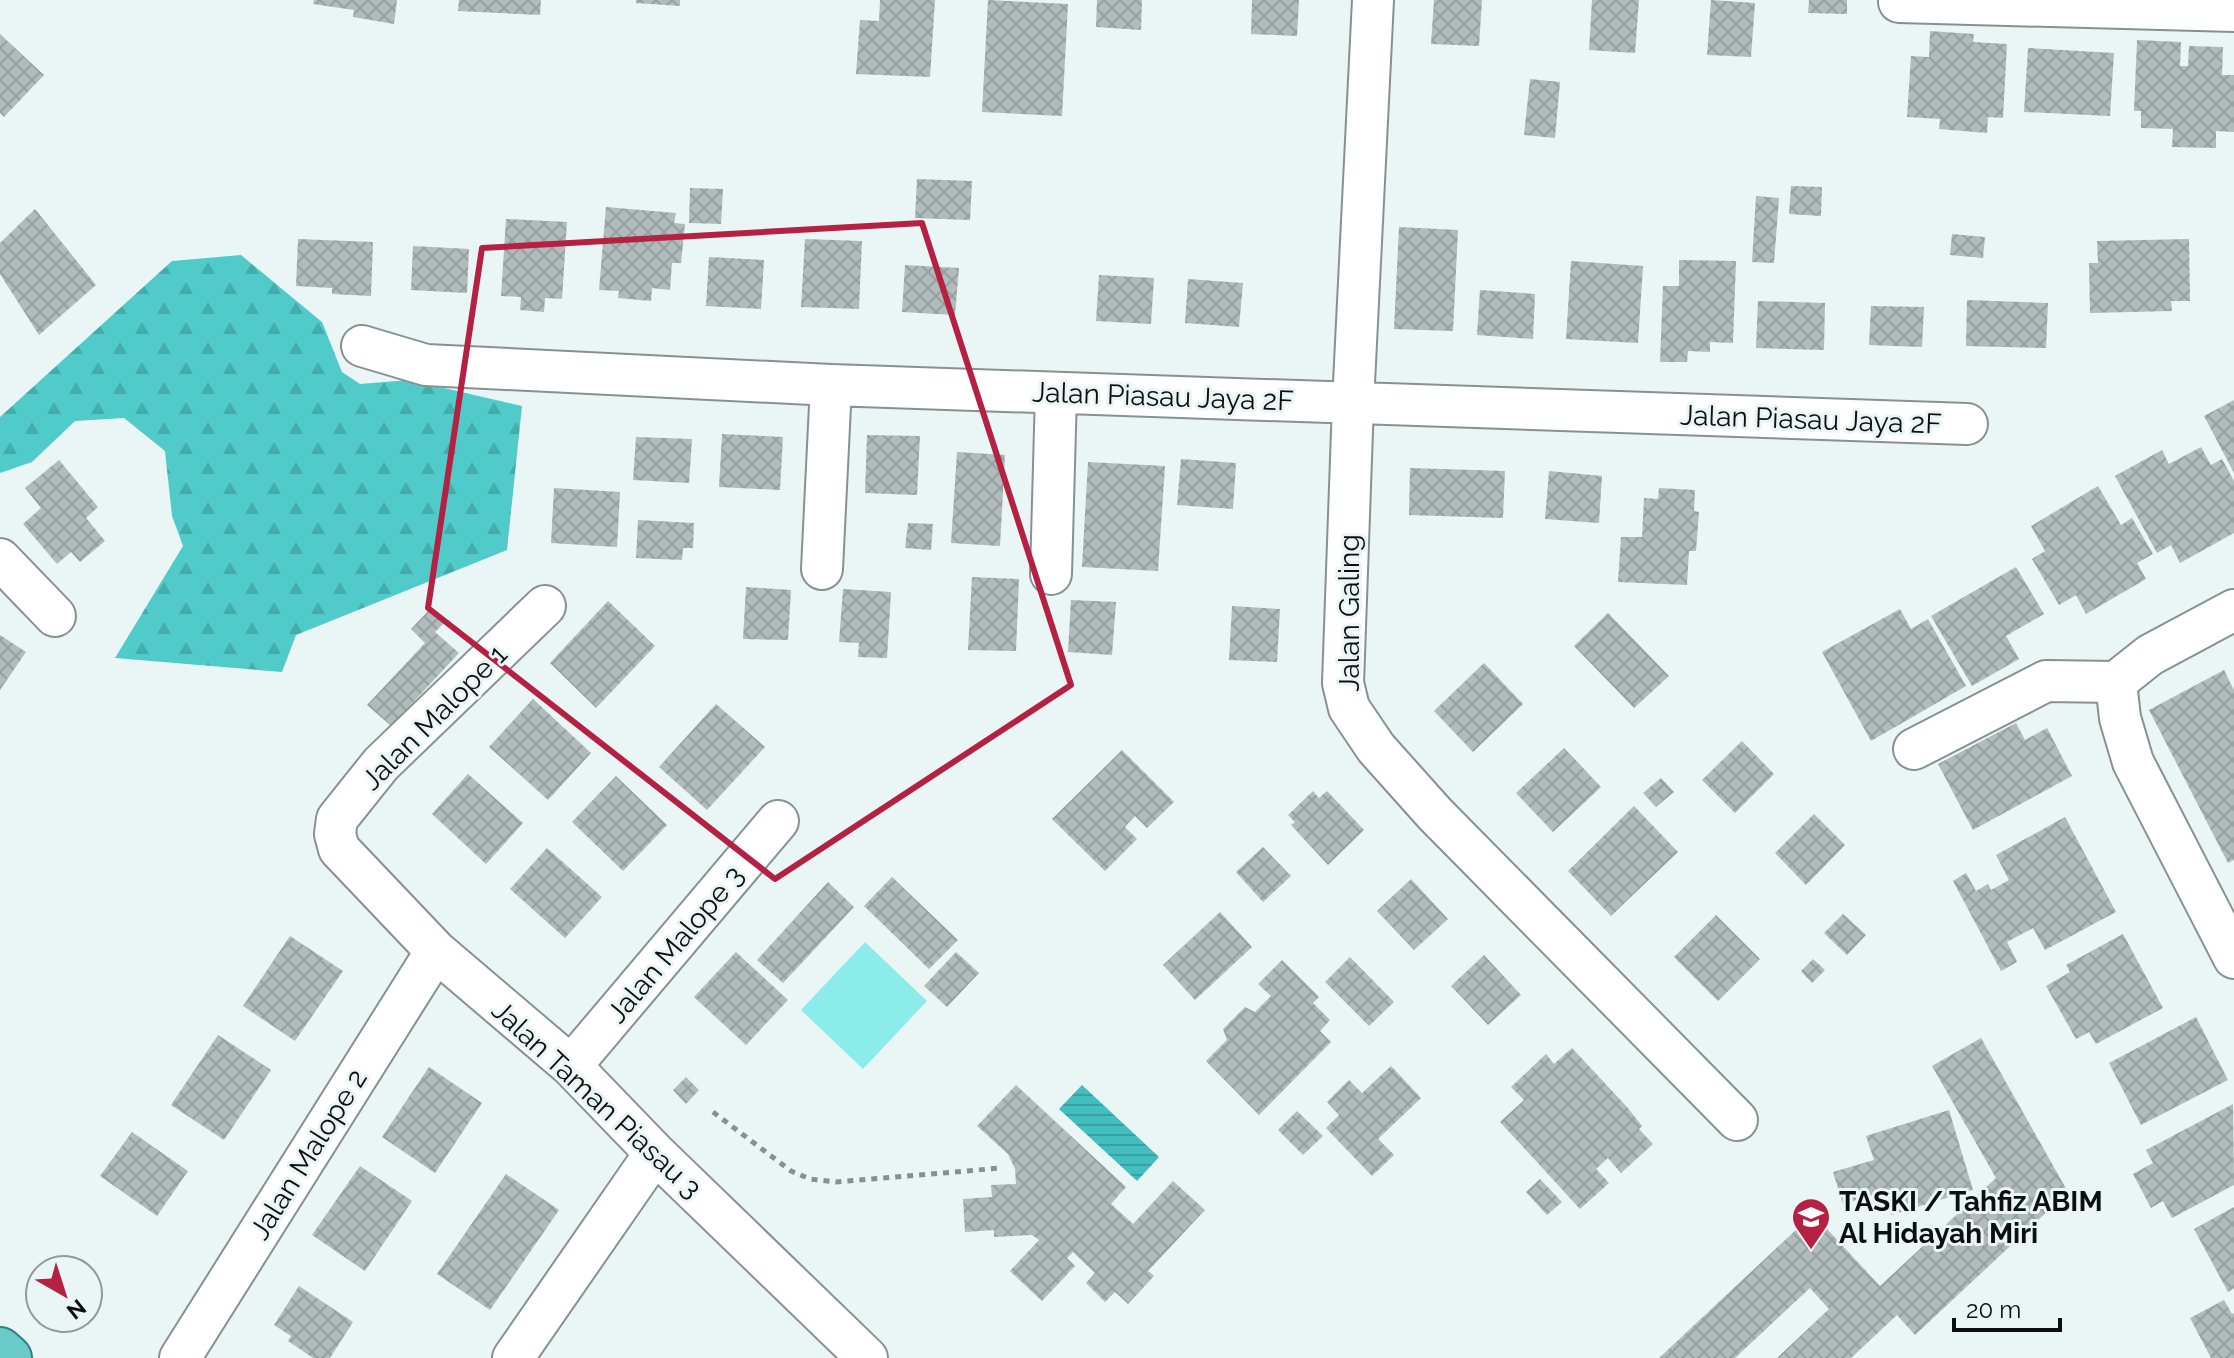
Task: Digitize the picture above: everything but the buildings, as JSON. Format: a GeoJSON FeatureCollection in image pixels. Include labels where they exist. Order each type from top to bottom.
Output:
{"type":"FeatureCollection","features":[{"type":"Feature","properties":{"kind":"highway"},"geometry":{"type":"LineString","coordinates":[[0,1350],[9,1358]]}},
{"type":"Feature","properties":{"kind":"street","name":"Jalan Galing"},"geometry":{"type":"LineString","coordinates":[[1373,0],[1343,683],[1354,717],[1376,748],[1435,814],[1737,1120]]}},
{"type":"Feature","properties":{"kind":"street"},"geometry":{"type":"LineString","coordinates":[[1899,2],[2234,11]]}},
{"type":"Feature","properties":{"kind":"street","name":"Jalan Piasau Jaya 2F"},"geometry":{"type":"LineString","coordinates":[[362,346],[426,365],[831,385],[1967,424]]}},
{"type":"Feature","properties":{"kind":"street"},"geometry":{"type":"LineString","coordinates":[[822,569],[831,385]]}},
{"type":"Feature","properties":{"kind":"street"},"geometry":{"type":"LineString","coordinates":[[1051,574],[1056,393]]}},
{"type":"Feature","properties":{"kind":"street"},"geometry":{"type":"LineString","coordinates":[[0,559],[55,616]]}},
{"type":"Feature","properties":{"kind":"street","name":"Jalan Malope 1"},"geometry":{"type":"LineString","coordinates":[[335,834],[337,819],[381,764],[545,606]]}},
{"type":"Feature","properties":{"kind":"street"},"geometry":{"type":"LineString","coordinates":[[1914,749],[2046,681],[2116,682],[2150,655],[2234,610]]}},
{"type":"Feature","properties":{"kind":"street"},"geometry":{"type":"LineString","coordinates":[[2116,682],[2120,718],[2133,762],[2234,958]]}},
{"type":"Feature","properties":{"kind":"street","name":"Jalan Malope 3"},"geometry":{"type":"LineString","coordinates":[[571,1066],[778,821]]}},
{"type":"Feature","properties":{"kind":"street","name":"Jalan Taman Piasau 3"},"geometry":{"type":"LineString","coordinates":[[335,834],[339,849],[436,951],[571,1066],[655,1153],[867,1358]]}},
{"type":"Feature","properties":{"kind":"street","name":"Jalan Malope 2"},"geometry":{"type":"LineString","coordinates":[[180,1358],[436,951]]}},
{"type":"Feature","properties":{"kind":"street"},"geometry":{"type":"LineString","coordinates":[[513,1358],[655,1153]]}},
{"type":"Feature","properties":{"kind":"path"},"geometry":{"type":"LineString","coordinates":[[713,1112],[791,1171],[810,1179],[836,1182],[1001,1168]]}},
{"type":"Feature","properties":{"kind":"highlighted area"},"geometry":{"type":"Polygon","coordinates":[[[922,223],[1071,685],[775,879],[428,608],[482,248],[922,223]]]}},
{"type":"Feature","properties":{"kind":"green space"},"geometry":{"type":"Polygon","coordinates":[[[241,255],[322,322],[342,372],[360,384],[409,380],[522,406],[507,550],[296,635],[282,672],[115,658],[183,546],[172,516],[165,451],[124,418],[75,421],[32,462],[0,473],[0,417],[172,261],[241,255]]]}},
{"type":"Feature","properties":{"kind":"shaded area"},"geometry":{"type":"Polygon","coordinates":[[[865,942],[927,1001],[863,1069],[801,1010],[865,942]]]}},
{"type":"Feature","properties":{"kind":"shaded area"},"geometry":{"type":"Polygon","coordinates":[[[1082,1085],[1159,1157],[1137,1181],[1059,1109],[1082,1085]]]}},
{"type":"Feature","properties":{"kind":"place","name":"TASKI / Tahfiz ABIM Al Hidayah Miri"},"geometry":{"type":"Point","coordinates":[1811,1251]}}]}
